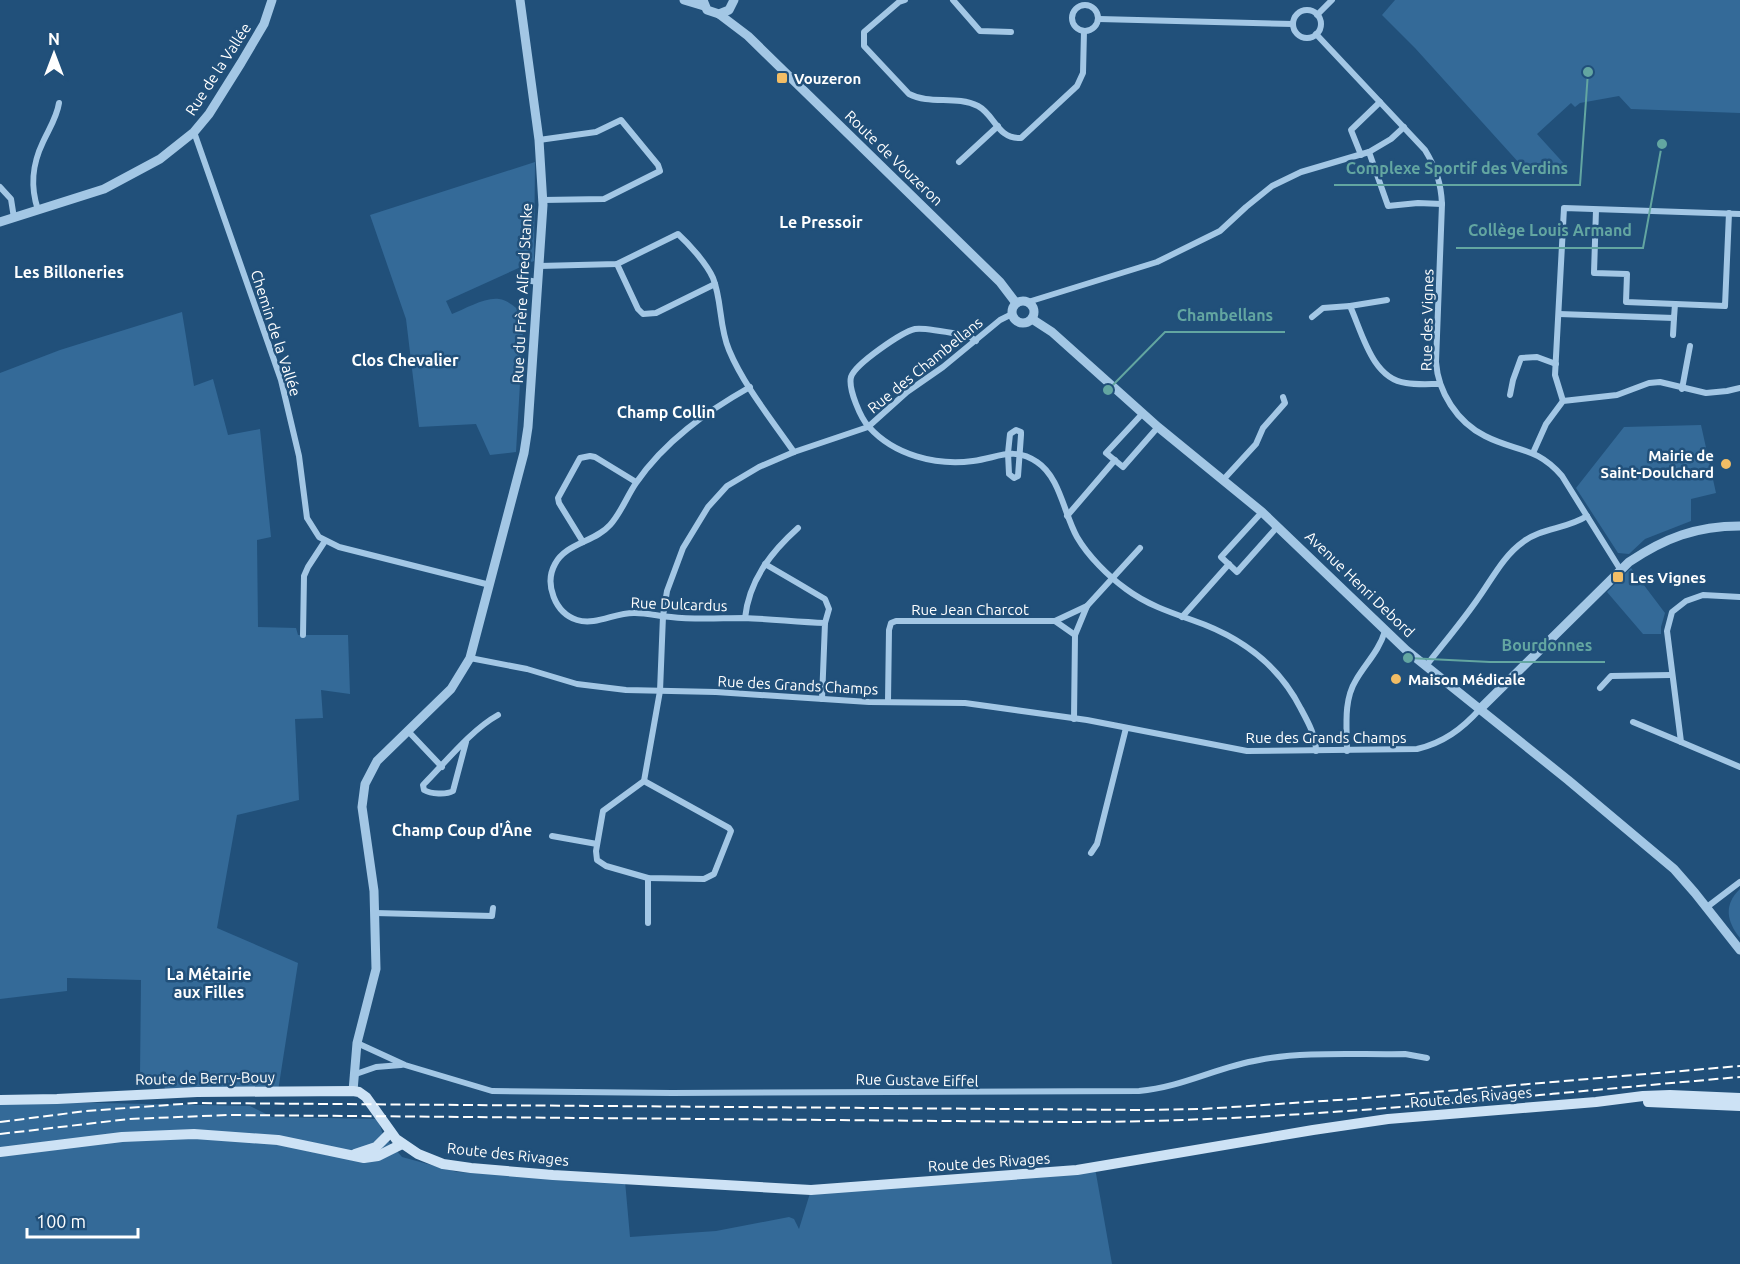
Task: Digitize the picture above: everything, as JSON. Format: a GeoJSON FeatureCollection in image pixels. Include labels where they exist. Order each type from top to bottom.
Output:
{"type":"FeatureCollection","features":[{"type":"Feature","properties":{"kind":"main road","name":"Route de Berry-Bouy"},"geometry":{"type":"LineString","coordinates":[[0,1100],[197,1092],[353,1091]]}},
{"type":"Feature","properties":{"kind":"main road"},"geometry":{"type":"LineString","coordinates":[[347,1155],[369,1150],[382,1142],[390,1133],[366,1097],[353,1091]]}},
{"type":"Feature","properties":{"kind":"main road"},"geometry":{"type":"LineString","coordinates":[[1596,1102],[1670,1095],[1740,1098]]}},
{"type":"Feature","properties":{"kind":"main road"},"geometry":{"type":"LineString","coordinates":[[1596,1102],[1740,1106]]}},
{"type":"Feature","properties":{"kind":"main road","name":"Route des Rivages"},"geometry":{"type":"LineString","coordinates":[[390,1133],[417,1154],[471,1168],[811,1190],[1077,1170],[1365,1122],[1596,1102]]}},
{"type":"Feature","properties":{"kind":"main road"},"geometry":{"type":"LineString","coordinates":[[0,1152],[122,1137],[194,1134],[278,1140],[357,1158],[371,1158],[402,1144]]}},
{"type":"Feature","properties":{"kind":"street","name":"Rue de la Vallée"},"geometry":{"type":"LineString","coordinates":[[0,222],[104,189],[160,159],[194,132],[209,114],[241,63],[264,24],[272,0]]}},
{"type":"Feature","properties":{"kind":"street","name":"Rue du Frère Alfred Stanke"},"geometry":{"type":"LineString","coordinates":[[353,1091],[357,1043],[376,969],[375,913],[362,807],[365,784],[377,761],[451,689],[470,658],[524,453],[528,427],[543,200],[538,140],[520,0]]}},
{"type":"Feature","properties":{"kind":"street","name":"Route de Vouzeron"},"geometry":{"type":"LineString","coordinates":[[684,0],[703,3],[710,12],[719,14],[748,36],[1000,282],[1016,303]]}},
{"type":"Feature","properties":{"kind":"street"},"geometry":{"type":"LineString","coordinates":[[905,0],[899,2],[864,32],[864,46],[909,94],[919,99],[967,102],[981,107],[1011,138],[1021,138],[1077,86],[1083,73],[1084,31]]}},
{"type":"Feature","properties":{"kind":"street"},"geometry":{"type":"LineString","coordinates":[[952,0],[980,31],[1011,32]]}},
{"type":"Feature","properties":{"kind":"street"},"geometry":{"type":"LineString","coordinates":[[1073,0],[1078,7]]}},
{"type":"Feature","properties":{"kind":"street"},"geometry":{"type":"LineString","coordinates":[[1317,15],[1332,0]]}},
{"type":"Feature","properties":{"kind":"street"},"geometry":{"type":"LineString","coordinates":[[1086,2],[1097,11],[1099,20],[1095,27],[1084,31],[1076,27],[1072,19],[1075,10],[1086,2]]}},
{"type":"Feature","properties":{"kind":"street"},"geometry":{"type":"LineString","coordinates":[[719,14],[729,10],[733,3]]}},
{"type":"Feature","properties":{"kind":"street","name":"Route de Vouzeron"},"geometry":{"type":"LineString","coordinates":[[733,3],[748,36]]}},
{"type":"Feature","properties":{"kind":"street"},"geometry":{"type":"LineString","coordinates":[[1303,11],[1310,11],[1317,15],[1320,22],[1316,34],[1309,37],[1295,32],[1293,24],[1296,16],[1303,11]]}},
{"type":"Feature","properties":{"kind":"street"},"geometry":{"type":"LineString","coordinates":[[1099,20],[1293,24]]}},
{"type":"Feature","properties":{"kind":"street","name":"Rue des Vignes"},"geometry":{"type":"LineString","coordinates":[[1316,34],[1425,150],[1436,169],[1441,186],[1442,204],[1436,370],[1451,406],[1468,425],[1485,436],[1533,453],[1551,464],[1562,476],[1620,569]]}},
{"type":"Feature","properties":{"kind":"street"},"geometry":{"type":"LineString","coordinates":[[1361,155],[1351,130],[1380,102]]}},
{"type":"Feature","properties":{"kind":"street"},"geometry":{"type":"LineString","coordinates":[[38,210],[32,179],[42,145],[58,113],[59,103]]}},
{"type":"Feature","properties":{"kind":"street"},"geometry":{"type":"LineString","coordinates":[[538,140],[597,132],[621,120],[658,165],[660,171],[604,199],[543,200]]}},
{"type":"Feature","properties":{"kind":"street"},"geometry":{"type":"LineString","coordinates":[[959,162],[998,126]]}},
{"type":"Feature","properties":{"kind":"street"},"geometry":{"type":"LineString","coordinates":[[1028,302],[1033,306],[1035,313],[1027,323],[1020,323],[1012,315],[1016,303],[1028,302],[1157,261],[1220,231],[1270,188],[1290,177],[1369,152],[1391,139],[1404,127]]}},
{"type":"Feature","properties":{"kind":"street","name":"Chemin de la Vallée"},"geometry":{"type":"LineString","coordinates":[[194,132],[281,380],[299,453],[307,518],[312,529],[326,541]]}},
{"type":"Feature","properties":{"kind":"street"},"geometry":{"type":"LineString","coordinates":[[1369,152],[1388,206],[1418,203],[1442,204]]}},
{"type":"Feature","properties":{"kind":"street"},"geometry":{"type":"LineString","coordinates":[[0,187],[11,199],[14,218]]}},
{"type":"Feature","properties":{"kind":"street"},"geometry":{"type":"LineString","coordinates":[[1563,401],[1556,375],[1556,364],[1564,208],[1740,214]]}},
{"type":"Feature","properties":{"kind":"street"},"geometry":{"type":"LineString","coordinates":[[1596,210],[1594,273],[1627,274],[1626,316]]}},
{"type":"Feature","properties":{"kind":"street"},"geometry":{"type":"LineString","coordinates":[[1626,302],[1725,306],[1729,213]]}},
{"type":"Feature","properties":{"kind":"street"},"geometry":{"type":"LineString","coordinates":[[538,266],[617,264],[678,234],[706,265],[715,284],[723,334],[729,351],[750,387],[794,452]]}},
{"type":"Feature","properties":{"kind":"street"},"geometry":{"type":"LineString","coordinates":[[617,264],[638,309],[643,314],[656,313],[715,284]]}},
{"type":"Feature","properties":{"kind":"street"},"geometry":{"type":"LineString","coordinates":[[521,279],[537,282]]}},
{"type":"Feature","properties":{"kind":"street"},"geometry":{"type":"LineString","coordinates":[[1312,317],[1323,308],[1387,300]]}},
{"type":"Feature","properties":{"kind":"street"},"geometry":{"type":"LineString","coordinates":[[1673,335],[1675,304]]}},
{"type":"Feature","properties":{"kind":"street"},"geometry":{"type":"LineString","coordinates":[[1350,306],[1374,360],[1384,372],[1405,383],[1440,384]]}},
{"type":"Feature","properties":{"kind":"street"},"geometry":{"type":"LineString","coordinates":[[1559,314],[1674,318]]}},
{"type":"Feature","properties":{"kind":"street","name":"Rue des Chambellans"},"geometry":{"type":"LineString","coordinates":[[644,781],[660,691],[663,616],[668,591],[683,548],[708,507],[727,486],[743,475],[794,452],[868,427],[907,392],[976,341],[1000,320],[1012,315]]}},
{"type":"Feature","properties":{"kind":"street","name":"Avenue Henri Debord"},"geometry":{"type":"LineString","coordinates":[[1032,319],[1053,332],[1158,426],[1278,526],[1385,631],[1425,666],[1568,780],[1674,869],[1740,950]]}},
{"type":"Feature","properties":{"kind":"street"},"geometry":{"type":"LineString","coordinates":[[976,341],[969,336],[915,329],[874,353],[855,370],[850,387],[868,427],[895,448],[932,460],[969,462],[1008,453],[1021,454],[1039,463],[1050,474],[1059,492],[1066,516],[1079,539],[1112,578],[1128,591],[1154,606],[1232,637],[1269,664],[1286,683],[1297,701],[1310,726],[1316,751]]}},
{"type":"Feature","properties":{"kind":"street"},"geometry":{"type":"LineString","coordinates":[[1682,388],[1690,346]]}},
{"type":"Feature","properties":{"kind":"street"},"geometry":{"type":"LineString","coordinates":[[1510,395],[1521,358],[1537,357],[1556,364]]}},
{"type":"Feature","properties":{"kind":"street"},"geometry":{"type":"LineString","coordinates":[[1533,453],[1546,424],[1563,401],[1605,398],[1649,382],[1660,382],[1706,393],[1740,387]]}},
{"type":"Feature","properties":{"kind":"street","name":"Rue Dulcardus"},"geometry":{"type":"LineString","coordinates":[[750,387],[716,406],[689,426],[665,448],[636,482],[608,527],[564,552],[555,562],[551,574],[555,600],[568,615],[586,622],[620,614],[642,613],[663,616],[825,623]]}},
{"type":"Feature","properties":{"kind":"street"},"geometry":{"type":"LineString","coordinates":[[1223,480],[1256,444],[1263,428],[1286,404],[1283,397]]}},
{"type":"Feature","properties":{"kind":"street"},"geometry":{"type":"LineString","coordinates":[[1143,413],[1106,453],[1123,467],[1158,426]]}},
{"type":"Feature","properties":{"kind":"street"},"geometry":{"type":"LineString","coordinates":[[1016,430],[1022,435],[1018,476],[1014,478],[1009,474],[1008,453],[1010,434],[1016,430]]}},
{"type":"Feature","properties":{"kind":"street"},"geometry":{"type":"LineString","coordinates":[[583,542],[558,498],[580,458],[596,457],[636,482]]}},
{"type":"Feature","properties":{"kind":"street"},"geometry":{"type":"LineString","coordinates":[[1066,516],[1115,460]]}},
{"type":"Feature","properties":{"kind":"street"},"geometry":{"type":"LineString","coordinates":[[1262,512],[1221,557],[1238,572],[1278,526]]}},
{"type":"Feature","properties":{"kind":"street"},"geometry":{"type":"LineString","coordinates":[[1425,666],[1476,602],[1507,556],[1520,544],[1535,535],[1570,526],[1587,516]]}},
{"type":"Feature","properties":{"kind":"street"},"geometry":{"type":"LineString","coordinates":[[1480,710],[1620,569],[1650,548],[1680,534],[1701,529],[1740,526]]}},
{"type":"Feature","properties":{"kind":"street"},"geometry":{"type":"LineString","coordinates":[[744,618],[747,602],[765,564],[777,547],[798,528]]}},
{"type":"Feature","properties":{"kind":"street"},"geometry":{"type":"LineString","coordinates":[[303,635],[304,576],[326,541],[339,547],[490,585]]}},
{"type":"Feature","properties":{"kind":"street","name":"Rue Jean Charcot"},"geometry":{"type":"LineString","coordinates":[[1074,719],[1075,635],[1087,606],[1140,548]]}},
{"type":"Feature","properties":{"kind":"street"},"geometry":{"type":"LineString","coordinates":[[765,564],[825,599],[829,609],[825,623],[822,699]]}},
{"type":"Feature","properties":{"kind":"street"},"geometry":{"type":"LineString","coordinates":[[1182,617],[1229,564]]}},
{"type":"Feature","properties":{"kind":"street"},"geometry":{"type":"LineString","coordinates":[[1681,742],[1666,632],[1672,612],[1686,600],[1703,595],[1740,597]]}},
{"type":"Feature","properties":{"kind":"street","name":"Rue Jean Charcot"},"geometry":{"type":"LineString","coordinates":[[888,701],[891,623],[896,621],[1055,621],[1087,606]]}},
{"type":"Feature","properties":{"kind":"street"},"geometry":{"type":"LineString","coordinates":[[1055,621],[1075,635]]}},
{"type":"Feature","properties":{"kind":"street"},"geometry":{"type":"LineString","coordinates":[[1347,751],[1346,719],[1355,681],[1378,648],[1385,631]]}},
{"type":"Feature","properties":{"kind":"street","name":"Rue des Grands Champs"},"geometry":{"type":"LineString","coordinates":[[470,658],[527,669],[577,684],[626,690],[965,703],[1074,719],[1247,751],[1407,750],[1429,746],[1454,734],[1480,710]]}},
{"type":"Feature","properties":{"kind":"street"},"geometry":{"type":"LineString","coordinates":[[1600,688],[1611,676],[1671,675]]}},
{"type":"Feature","properties":{"kind":"street"},"geometry":{"type":"LineString","coordinates":[[466,742],[453,791],[449,793],[424,790],[423,785],[442,767],[454,754],[466,742],[484,724],[498,715]]}},
{"type":"Feature","properties":{"kind":"street"},"geometry":{"type":"LineString","coordinates":[[1633,722],[1740,767]]}},
{"type":"Feature","properties":{"kind":"street"},"geometry":{"type":"LineString","coordinates":[[1091,854],[1097,844],[1126,728]]}},
{"type":"Feature","properties":{"kind":"street"},"geometry":{"type":"LineString","coordinates":[[408,731],[442,767]]}},
{"type":"Feature","properties":{"kind":"street"},"geometry":{"type":"LineString","coordinates":[[454,754],[461,760]]}},
{"type":"Feature","properties":{"kind":"street"},"geometry":{"type":"LineString","coordinates":[[644,781],[729,828],[731,831],[717,870],[712,877],[704,879],[648,878],[600,863],[596,856],[603,811],[644,781]]}},
{"type":"Feature","properties":{"kind":"street"},"geometry":{"type":"LineString","coordinates":[[552,836],[597,843]]}},
{"type":"Feature","properties":{"kind":"street"},"geometry":{"type":"LineString","coordinates":[[648,878],[648,923]]}},
{"type":"Feature","properties":{"kind":"street"},"geometry":{"type":"LineString","coordinates":[[1707,907],[1740,882]]}},
{"type":"Feature","properties":{"kind":"street"},"geometry":{"type":"LineString","coordinates":[[375,913],[492,916],[493,908]]}},
{"type":"Feature","properties":{"kind":"street","name":"Rue Gustave Eiffel"},"geometry":{"type":"LineString","coordinates":[[357,1043],[405,1065],[492,1091],[672,1093],[1139,1091],[1188,1082],[1246,1062],[1285,1056],[1405,1054],[1427,1058]]}},
{"type":"Feature","properties":{"kind":"street","name":"Rue Gustave Eiffel"},"geometry":{"type":"LineString","coordinates":[[353,1075],[376,1067],[405,1065]]}},
{"type":"Feature","properties":{"kind":"shaded area"},"geometry":{"type":"Polygon","coordinates":[[[1395,0],[1740,0],[1740,113],[1631,109],[1619,96],[1580,103],[1575,107],[1571,103],[1537,134],[1567,167],[1520,164],[1382,15],[1395,0]]]}},
{"type":"Feature","properties":{"kind":"shaded area"},"geometry":{"type":"Polygon","coordinates":[[[535,162],[534,261],[446,301],[452,314],[481,302],[499,299],[506,301],[524,314],[516,452],[490,455],[476,424],[419,427],[406,319],[370,215],[535,162]]]}},
{"type":"Feature","properties":{"kind":"shaded area"},"geometry":{"type":"Polygon","coordinates":[[[182,312],[194,386],[213,379],[228,435],[260,429],[271,537],[257,540],[258,627],[296,628],[298,635],[348,635],[350,694],[321,690],[323,718],[295,719],[299,800],[237,815],[217,928],[298,963],[278,1091],[165,1093],[164,1076],[140,1075],[141,980],[67,978],[67,991],[0,999],[0,373],[60,350],[182,312]]]}},
{"type":"Feature","properties":{"kind":"shaded area"},"geometry":{"type":"Polygon","coordinates":[[[1701,425],[1716,493],[1691,499],[1691,521],[1645,539],[1629,554],[1618,553],[1576,488],[1624,427],[1701,425]]]}},
{"type":"Feature","properties":{"kind":"shaded area"},"geometry":{"type":"Polygon","coordinates":[[[1631,568],[1665,613],[1661,634],[1643,634],[1607,592],[1631,568]]]}},
{"type":"Feature","properties":{"kind":"shaded area"},"geometry":{"type":"Polygon","coordinates":[[[1740,889],[1740,938],[1732,926],[1729,907],[1740,889]]]}},
{"type":"Feature","properties":{"kind":"shaded area"},"geometry":{"type":"Polygon","coordinates":[[[0,1101],[250,1106],[272,1117],[378,1119],[383,1135],[402,1157],[457,1172],[625,1181],[630,1237],[716,1231],[789,1217],[794,1219],[799,1229],[811,1190],[1095,1168],[1112,1264],[0,1264],[0,1101]]]}},
{"type":"Feature","properties":{"kind":"railway"},"geometry":{"type":"LineString","coordinates":[[0,1122],[86,1111],[195,1103],[1203,1109],[1353,1099],[1740,1066]]}},
{"type":"Feature","properties":{"kind":"railway"},"geometry":{"type":"LineString","coordinates":[[0,1134],[129,1119],[228,1115],[1153,1121],[1405,1107],[1740,1077]]}},
{"type":"Feature","properties":{"kind":"place","name":"Complexe Sportif des Verdins"},"geometry":{"type":"Point","coordinates":[1588,72]}},
{"type":"Feature","properties":{"kind":"place","name":"Vouzeron"},"geometry":{"type":"Point","coordinates":[782,78]}},
{"type":"Feature","properties":{"kind":"place","name":"Collège Louis Armand"},"geometry":{"type":"Point","coordinates":[1662,144]}},
{"type":"Feature","properties":{"kind":"place","name":"Chambellans"},"geometry":{"type":"Point","coordinates":[1108,390]}},
{"type":"Feature","properties":{"kind":"place","name":"Mairie de Saint-Doulchard"},"geometry":{"type":"Point","coordinates":[1726,464]}},
{"type":"Feature","properties":{"kind":"place","name":"Les Vignes"},"geometry":{"type":"Point","coordinates":[1618,577]}},
{"type":"Feature","properties":{"kind":"place","name":"Bourdonnes"},"geometry":{"type":"Point","coordinates":[1408,658]}},
{"type":"Feature","properties":{"kind":"place","name":"Maison Médicale"},"geometry":{"type":"Point","coordinates":[1396,679]}},
{"type":"Feature","properties":{"kind":"district","name":"Le Pressoir"},"geometry":{"type":"Point","coordinates":[821,222]}},
{"type":"Feature","properties":{"kind":"district","name":"Les Billoneries"},"geometry":{"type":"Point","coordinates":[69,272]}},
{"type":"Feature","properties":{"kind":"district","name":"Clos Chevalier"},"geometry":{"type":"Point","coordinates":[405,360]}},
{"type":"Feature","properties":{"kind":"district","name":"Champ Collin"},"geometry":{"type":"Point","coordinates":[666,412]}},
{"type":"Feature","properties":{"kind":"district","name":"Champ Coup d'Âne"},"geometry":{"type":"Point","coordinates":[462,830]}},
{"type":"Feature","properties":{"kind":"district","name":"La Métairie aux Filles"},"geometry":{"type":"Point","coordinates":[209,983]}}]}
